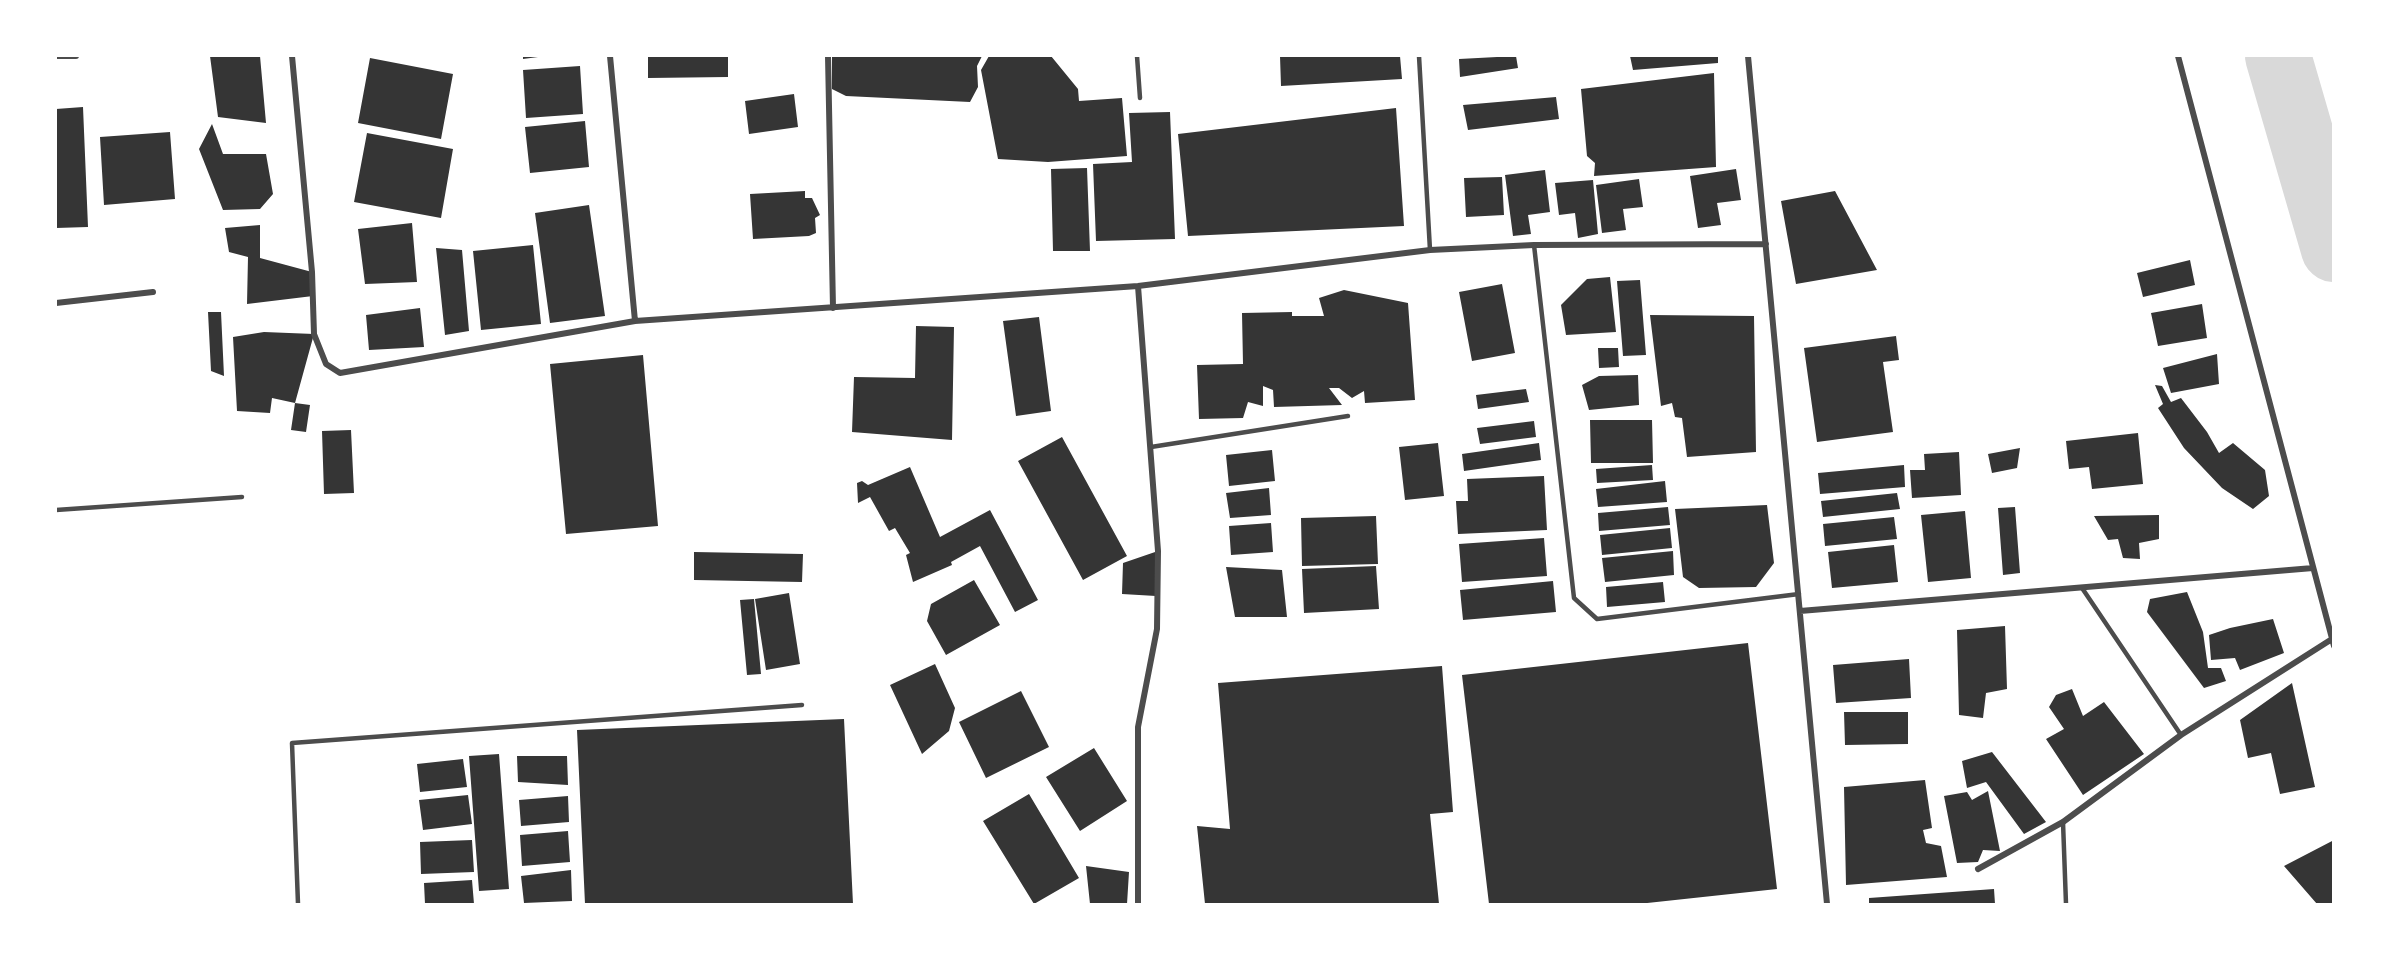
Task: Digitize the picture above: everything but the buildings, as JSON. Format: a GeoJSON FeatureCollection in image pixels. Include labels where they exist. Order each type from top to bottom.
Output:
{"type":"FeatureCollection","features":[{"type":"Feature","properties":{"kind":"street"},"geometry":{"type":"LineString","coordinates":[[56,56],[76,56]]}},
{"type":"Feature","properties":{"kind":"street"},"geometry":{"type":"LineString","coordinates":[[292,56],[312,272],[314,334],[326,364],[340,373],[635,321],[1138,286],[1430,250],[1534,245],[1766,244]]}},
{"type":"Feature","properties":{"kind":"street"},"geometry":{"type":"LineString","coordinates":[[610,56],[635,321]]}},
{"type":"Feature","properties":{"kind":"street"},"geometry":{"type":"LineString","coordinates":[[828,56],[833,308]]}},
{"type":"Feature","properties":{"kind":"street"},"geometry":{"type":"LineString","coordinates":[[1748,56],[1827,904]]}},
{"type":"Feature","properties":{"kind":"street"},"geometry":{"type":"LineString","coordinates":[[1978,869],[2062,822],[2181,735],[2333,643],[2178,56]]}},
{"type":"Feature","properties":{"kind":"street"},"geometry":{"type":"LineString","coordinates":[[1138,286],[1158,551],[1157,629],[1138,727],[1138,904]]}},
{"type":"Feature","properties":{"kind":"street"},"geometry":{"type":"LineString","coordinates":[[56,303],[153,292]]}},
{"type":"Feature","properties":{"kind":"street"},"geometry":{"type":"LineString","coordinates":[[1800,611],[2313,568]]}},
{"type":"Feature","properties":{"kind":"lane"},"geometry":{"type":"LineString","coordinates":[[1137,56],[1140,98]]}},
{"type":"Feature","properties":{"kind":"lane"},"geometry":{"type":"LineString","coordinates":[[1419,56],[1430,250]]}},
{"type":"Feature","properties":{"kind":"lane"},"geometry":{"type":"LineString","coordinates":[[1534,245],[1574,598],[1597,619],[1799,594]]}},
{"type":"Feature","properties":{"kind":"lane"},"geometry":{"type":"LineString","coordinates":[[1151,447],[1348,416]]}},
{"type":"Feature","properties":{"kind":"lane"},"geometry":{"type":"LineString","coordinates":[[56,510],[242,497]]}},
{"type":"Feature","properties":{"kind":"lane"},"geometry":{"type":"LineString","coordinates":[[2082,588],[2181,735]]}},
{"type":"Feature","properties":{"kind":"lane"},"geometry":{"type":"LineString","coordinates":[[298,904],[292,742],[802,705]]}},
{"type":"Feature","properties":{"kind":"lane"},"geometry":{"type":"LineString","coordinates":[[2062,822],[2066,904]]}},
{"type":"Feature","properties":{"kind":"waterway"},"geometry":{"type":"LineString","coordinates":[[2278,56],[2334,249]]}}]}
